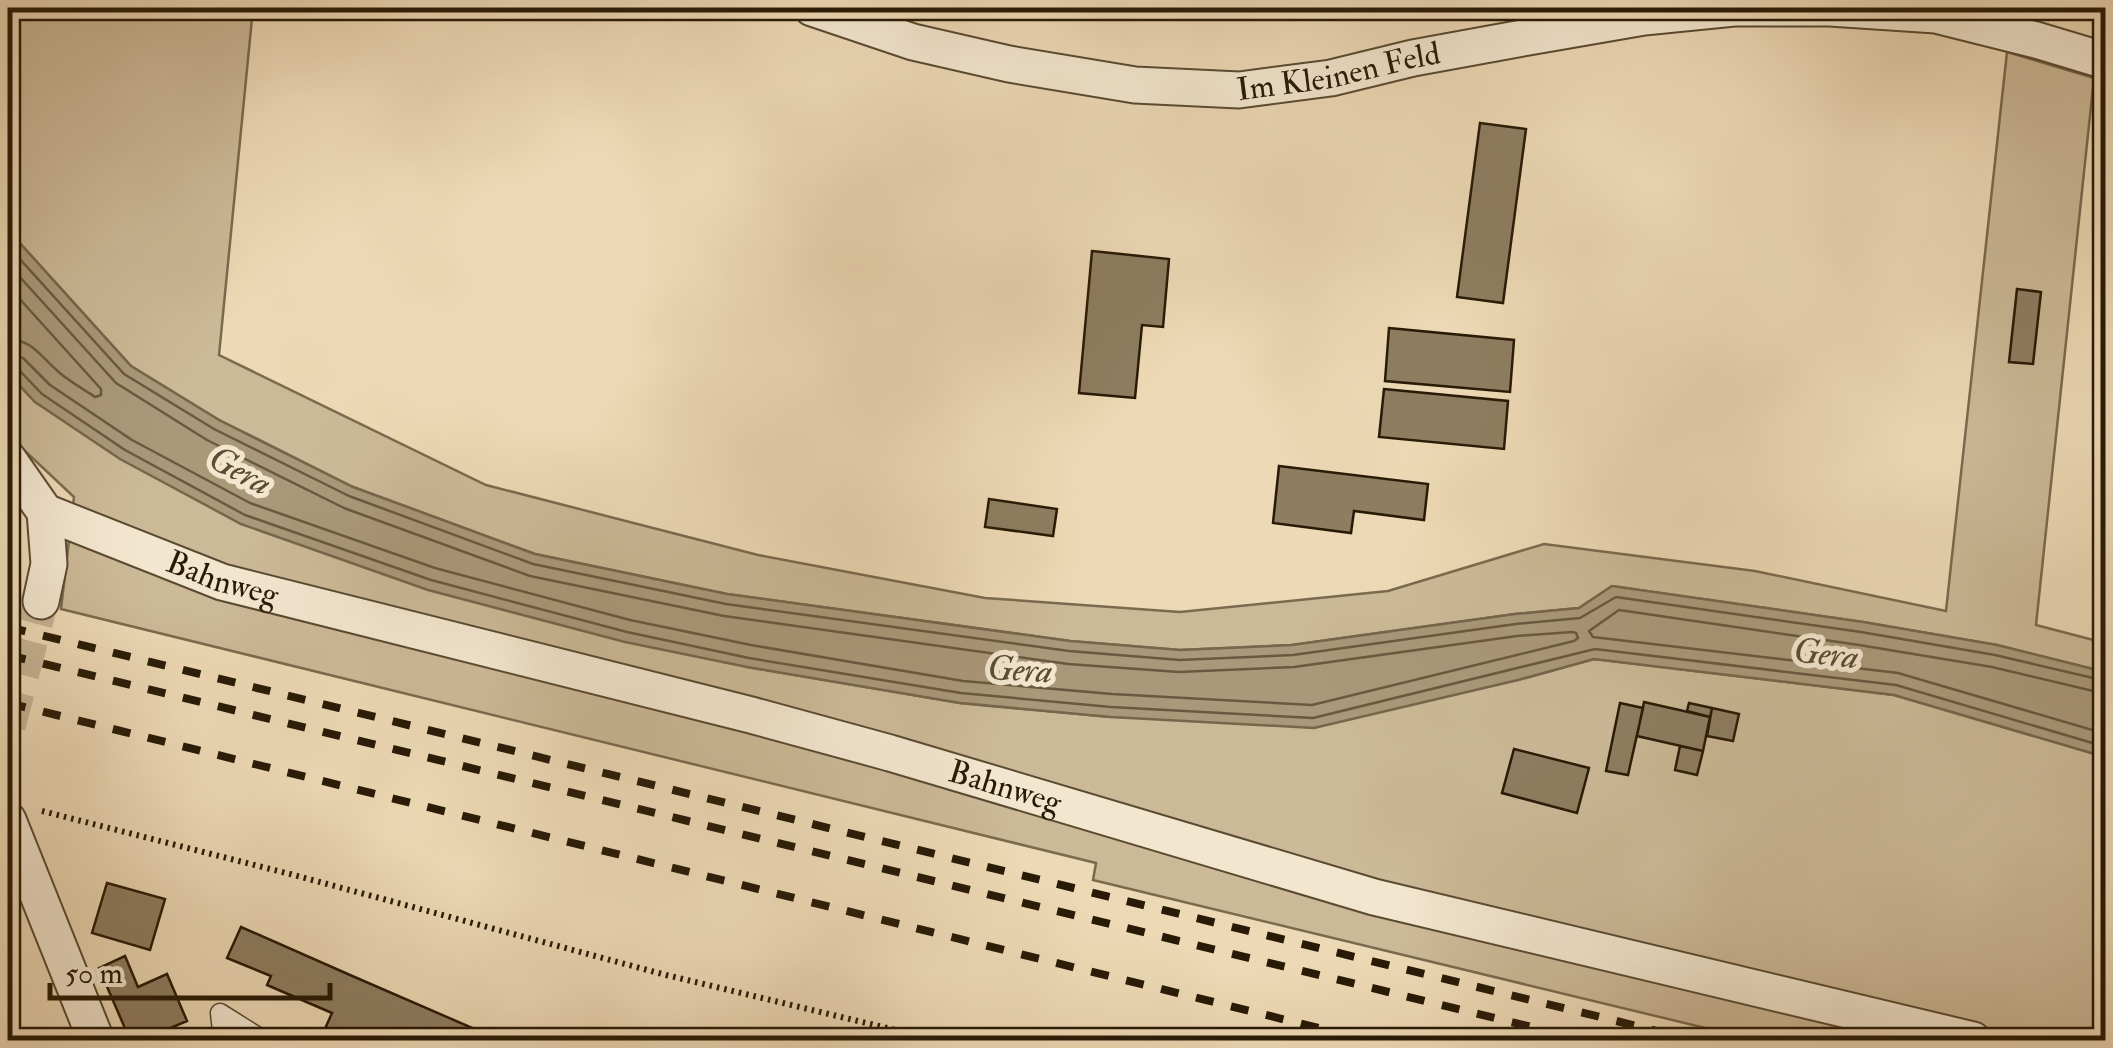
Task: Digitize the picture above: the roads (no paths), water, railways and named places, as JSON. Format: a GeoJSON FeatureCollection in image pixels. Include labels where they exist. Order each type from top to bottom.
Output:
{"type":"FeatureCollection","features":[{"type":"Feature","properties":{"kind":"street","name":"Im Kleinen Feld"},"geometry":{"type":"LineString","coordinates":[[812,8],[913,42],[1009,64],[1135,85],[1187,88],[1239,90],[1332,78],[1528,36],[1644,17],[1734,8],[1830,8],[1936,15],[2106,61]]}},
{"type":"Feature","properties":{"kind":"street"},"geometry":{"type":"LineString","coordinates":[[8,458],[46,512],[49,564],[41,601]]}},
{"type":"Feature","properties":{"kind":"street","name":"Bahnweg"},"geometry":{"type":"LineString","coordinates":[[46,512],[222,582],[890,753],[1374,898],[1972,1040]]}},
{"type":"Feature","properties":{"kind":"street"},"geometry":{"type":"LineString","coordinates":[[17,813],[96,1040]]}},
{"type":"Feature","properties":{"kind":"lane"},"geometry":{"type":"LineString","coordinates":[[223,1040],[220,1013],[263,1040]]}},
{"type":"Feature","properties":{"kind":"water","name":"Gera"},"geometry":{"type":"Polygon","coordinates":[[[8,230],[131,366],[219,420],[353,487],[535,554],[727,594],[1070,641],[1180,650],[1292,645],[1579,608],[1612,586],[1997,645],[2105,672],[2105,757],[1894,695],[1594,659],[1314,728],[1111,717],[960,703],[625,642],[428,590],[241,524],[120,459],[35,402],[8,373],[8,230]]]}},
{"type":"Feature","properties":{"kind":"tunnel"},"geometry":{"type":"LineString","coordinates":[[8,726],[41,601]]}},
{"type":"Feature","properties":{"kind":"railway"},"geometry":{"type":"LineString","coordinates":[[8,627],[1694,1040]]}},
{"type":"Feature","properties":{"kind":"railway"},"geometry":{"type":"LineString","coordinates":[[8,655],[1585,1040]]}},
{"type":"Feature","properties":{"kind":"railway"},"geometry":{"type":"LineString","coordinates":[[8,703],[1367,1040]]}}]}
